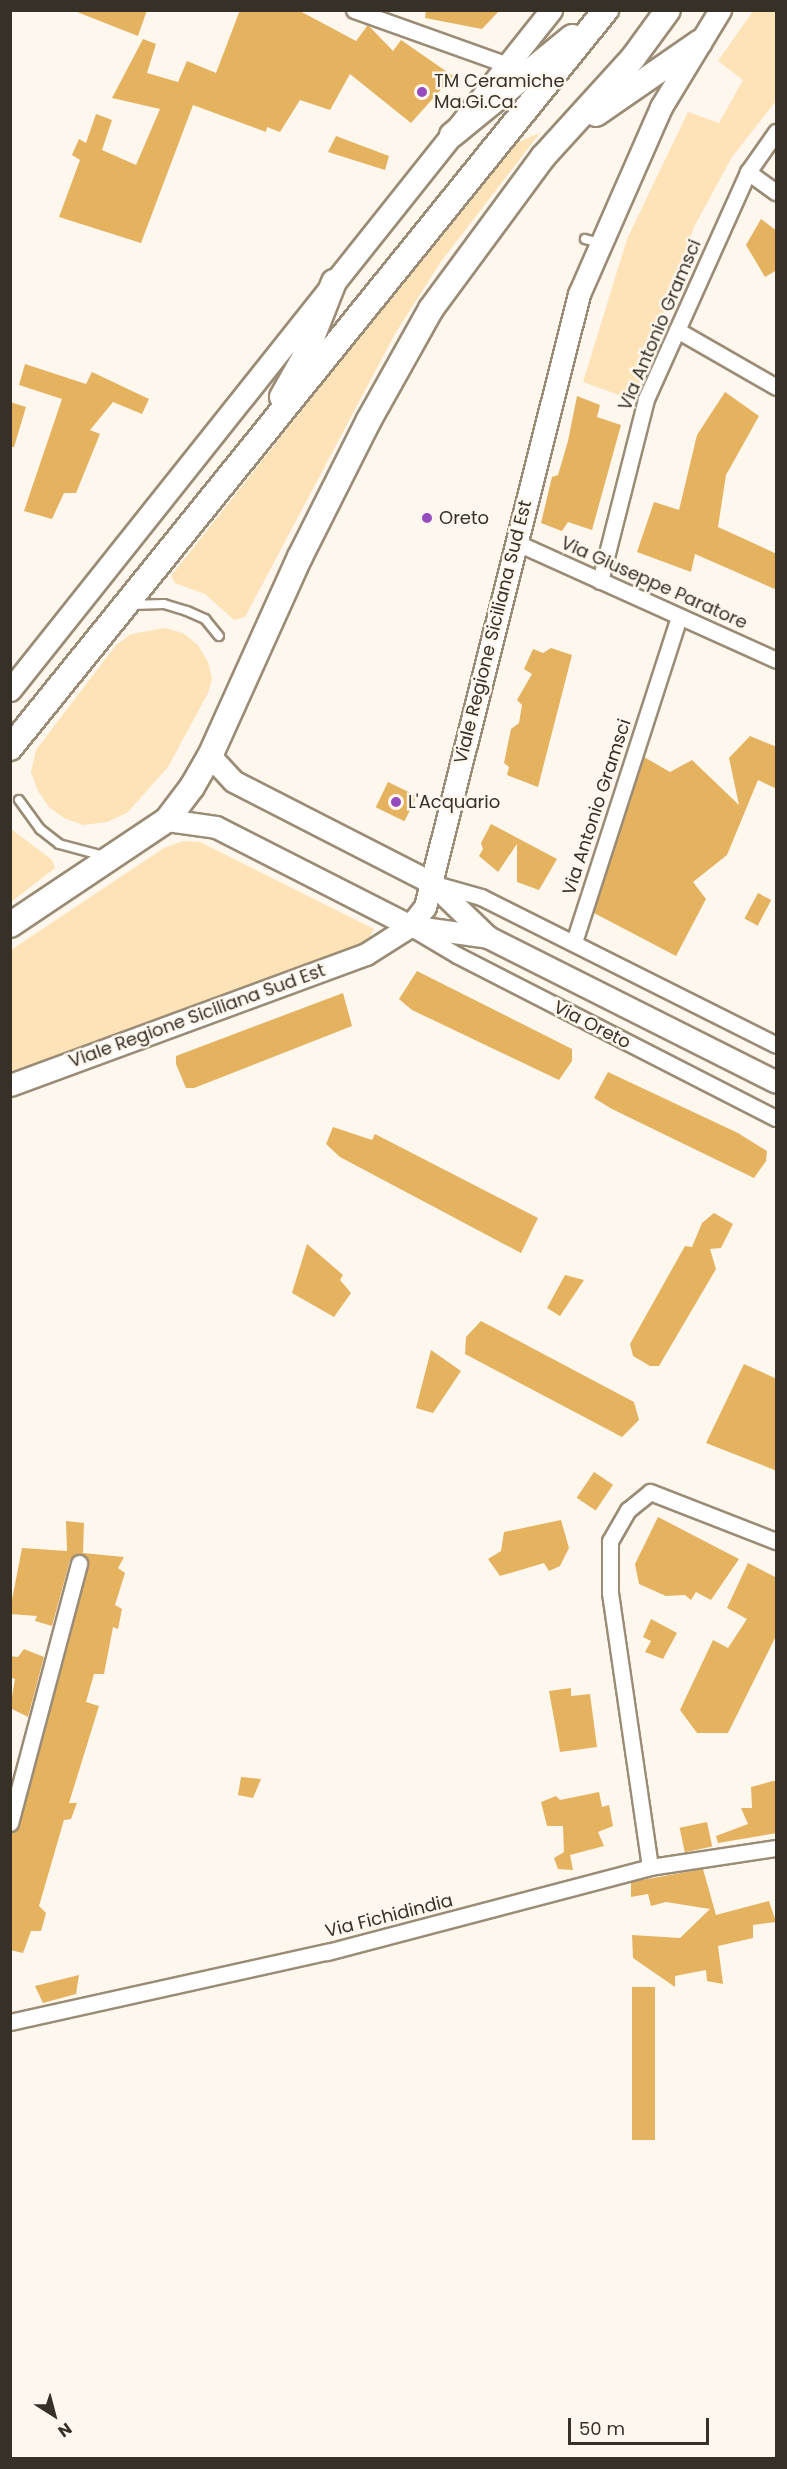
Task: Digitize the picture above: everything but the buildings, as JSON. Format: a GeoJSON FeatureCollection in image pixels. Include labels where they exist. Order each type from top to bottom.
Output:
{"type":"FeatureCollection","features":[{"type":"Feature","properties":{"kind":"main road"},"geometry":{"type":"LineString","coordinates":[[452,135],[605,10]]}},
{"type":"Feature","properties":{"kind":"main road"},"geometry":{"type":"LineString","coordinates":[[10,748],[247,460],[605,10]]}},
{"type":"Feature","properties":{"kind":"main road"},"geometry":{"type":"LineString","coordinates":[[10,925],[167,820],[210,756],[300,557],[375,410],[431,309],[543,157],[633,58],[668,10]]}},
{"type":"Feature","properties":{"kind":"main road"},"geometry":{"type":"LineString","coordinates":[[543,157],[610,102],[700,42]]}},
{"type":"Feature","properties":{"kind":"main road"},"geometry":{"type":"LineString","coordinates":[[247,460],[304,358],[334,282]]}},
{"type":"Feature","properties":{"kind":"main road"},"geometry":{"type":"LineString","coordinates":[[10,723],[67,680]]}},
{"type":"Feature","properties":{"kind":"street"},"geometry":{"type":"LineString","coordinates":[[354,10],[508,65]]}},
{"type":"Feature","properties":{"kind":"street"},"geometry":{"type":"LineString","coordinates":[[10,690],[551,10]]}},
{"type":"Feature","properties":{"kind":"street","name":"Viale Regione Siciliana Sud Est"},"geometry":{"type":"LineString","coordinates":[[10,1085],[366,954],[410,926],[425,906],[432,883],[458,756],[593,241],[661,106],[720,10]]}},
{"type":"Feature","properties":{"kind":"street","name":"Via Antonio Gramsci"},"geometry":{"type":"LineString","coordinates":[[600,581],[646,399],[748,172],[777,132]]}},
{"type":"Feature","properties":{"kind":"street"},"geometry":{"type":"LineString","coordinates":[[748,172],[777,192]]}},
{"type":"Feature","properties":{"kind":"street"},"geometry":{"type":"LineString","coordinates":[[677,330],[777,387]]}},
{"type":"Feature","properties":{"kind":"street","name":"Via Giuseppe Paratore"},"geometry":{"type":"LineString","coordinates":[[515,542],[777,660]]}},
{"type":"Feature","properties":{"kind":"street","name":"Via Antonio Gramsci"},"geometry":{"type":"LineString","coordinates":[[574,942],[679,616]]}},
{"type":"Feature","properties":{"kind":"street"},"geometry":{"type":"LineString","coordinates":[[210,756],[233,781],[432,883],[481,897],[777,1045]]}},
{"type":"Feature","properties":{"kind":"street"},"geometry":{"type":"LineString","coordinates":[[167,820],[216,827],[410,926],[488,937]]}},
{"type":"Feature","properties":{"kind":"street"},"geometry":{"type":"LineString","coordinates":[[432,883],[488,937]]}},
{"type":"Feature","properties":{"kind":"street","name":"Via Oreto"},"geometry":{"type":"LineString","coordinates":[[410,926],[457,955],[777,1119]]}},
{"type":"Feature","properties":{"kind":"street","name":"Via Oreto"},"geometry":{"type":"LineString","coordinates":[[488,937],[777,1082]]}},
{"type":"Feature","properties":{"kind":"street"},"geometry":{"type":"LineString","coordinates":[[650,1867],[610,1593],[610,1541],[628,1510],[650,1492],[777,1541]]}},
{"type":"Feature","properties":{"kind":"street"},"geometry":{"type":"LineString","coordinates":[[10,1823],[79,1563]]}},
{"type":"Feature","properties":{"kind":"street","name":"Via Fichidindia"},"geometry":{"type":"LineString","coordinates":[[10,2022],[338,1949],[650,1867],[777,1848]]}},
{"type":"Feature","properties":{"kind":"lane"},"geometry":{"type":"LineString","coordinates":[[128,605],[164,604],[187,611],[205,619],[219,636]]}},
{"type":"Feature","properties":{"kind":"lane"},"geometry":{"type":"LineString","coordinates":[[19,800],[40,829],[59,844],[111,857]]}},
{"type":"Feature","properties":{"kind":"shaded area"},"geometry":{"type":"Polygon","coordinates":[[[753,11],[776,11],[776,101],[732,157],[694,227],[633,400],[583,382],[627,239],[688,112],[719,123],[743,80],[718,61],[753,11]]]}},
{"type":"Feature","properties":{"kind":"shaded area"},"geometry":{"type":"Polygon","coordinates":[[[540,133],[440,263],[396,332],[245,617],[234,620],[205,594],[175,583],[171,576],[511,145],[540,133]]]}},
{"type":"Feature","properties":{"kind":"shaded area"},"geometry":{"type":"Polygon","coordinates":[[[165,628],[183,633],[198,645],[208,662],[212,679],[208,693],[168,767],[127,813],[107,822],[83,825],[64,818],[49,807],[38,791],[31,772],[36,750],[116,645],[131,634],[165,628]]]}},
{"type":"Feature","properties":{"kind":"shaded area"},"geometry":{"type":"Polygon","coordinates":[[[10,828],[52,860],[55,868],[11,902],[10,828]]]}},
{"type":"Feature","properties":{"kind":"shaded area"},"geometry":{"type":"Polygon","coordinates":[[[183,841],[200,842],[374,929],[367,942],[11,1073],[11,950],[164,848],[183,841]]]}},
{"type":"Feature","properties":{"kind":"place","name":"TM Ceramiche Ma.Gi.Ca."},"geometry":{"type":"Point","coordinates":[422,92]}},
{"type":"Feature","properties":{"kind":"place","name":"Oreto"},"geometry":{"type":"Point","coordinates":[427,518]}},
{"type":"Feature","properties":{"kind":"place","name":"L'Acquario"},"geometry":{"type":"Point","coordinates":[396,802]}}]}
